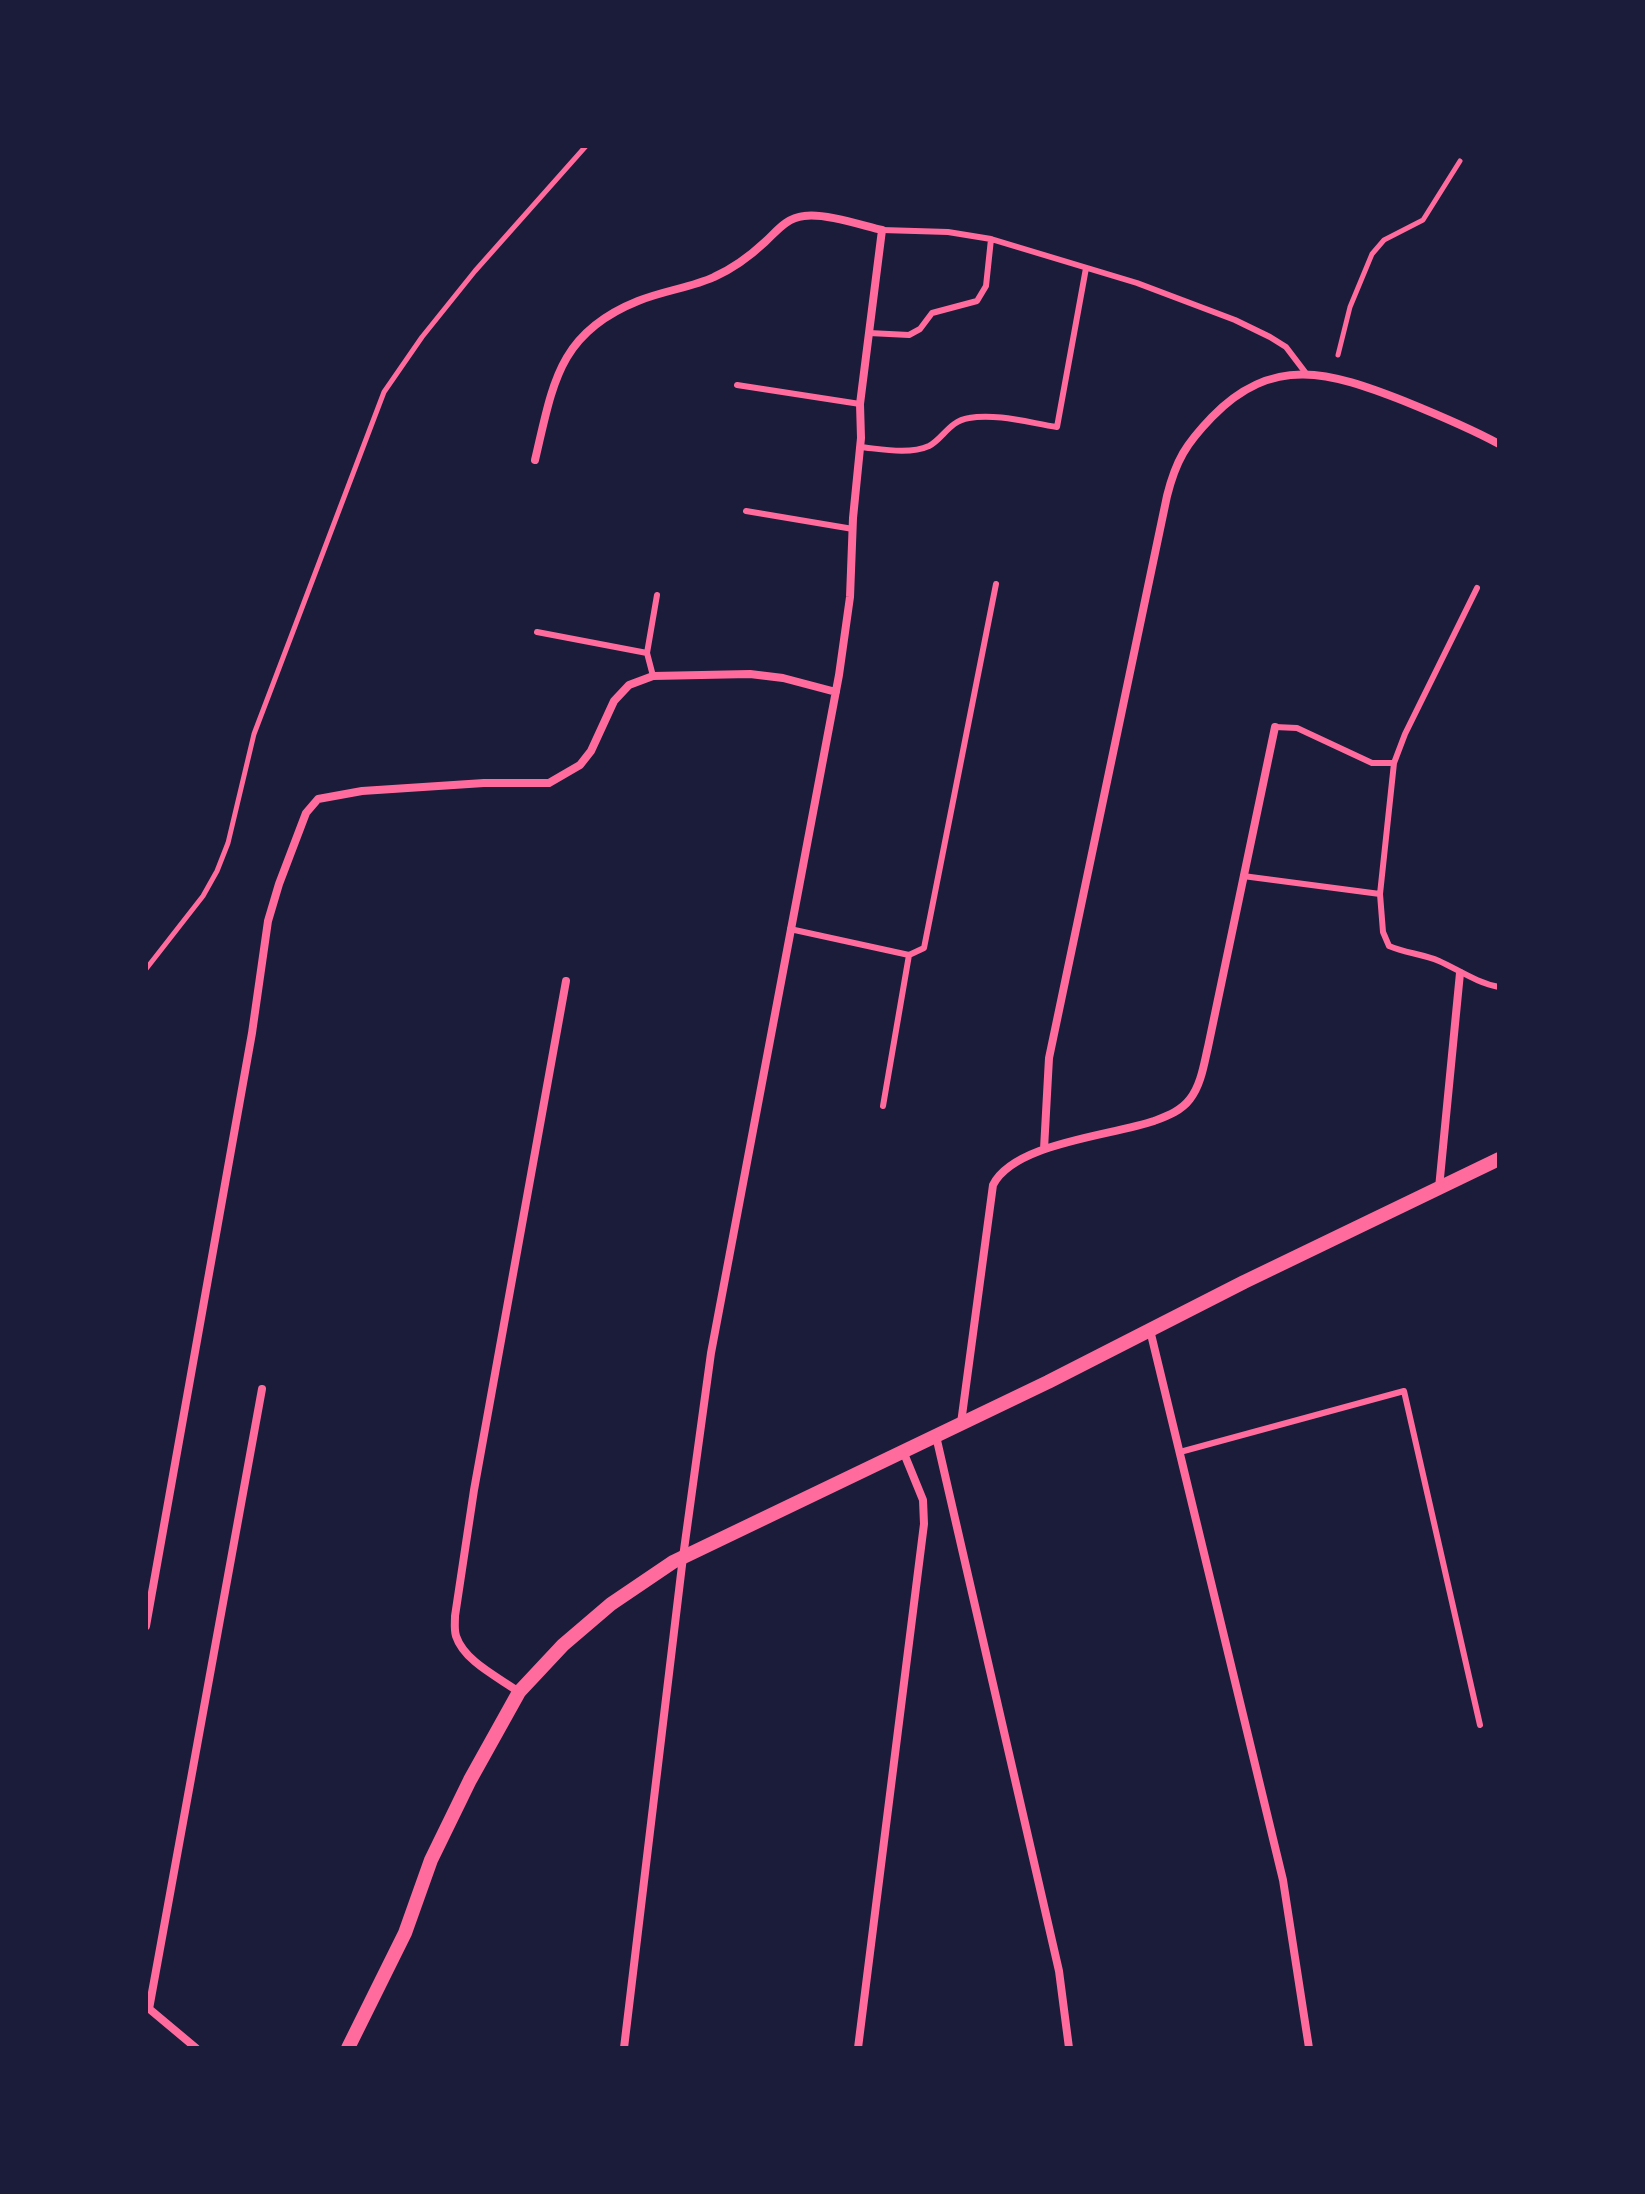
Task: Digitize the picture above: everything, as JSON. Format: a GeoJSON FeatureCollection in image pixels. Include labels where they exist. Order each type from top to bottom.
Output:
{"type":"FeatureCollection","features":[{"type":"Feature","properties":{"kind":"street"},"geometry":{"type":"LineString","coordinates":[[535,460],[554,379],[583,333],[604,317],[662,292],[713,278],[742,261],[783,223],[805,215],[882,230],[860,404],[850,597],[836,692],[711,1353],[683,1557],[624,2048]]}},
{"type":"Feature","properties":{"kind":"street"},"geometry":{"type":"LineString","coordinates":[[1044,1149],[1049,1058],[1174,467],[1194,437],[1228,401],[1251,385],[1305,372],[1333,376],[1409,403],[1499,444]]}},
{"type":"Feature","properties":{"kind":"street"},"geometry":{"type":"LineString","coordinates":[[146,1626],[252,1033],[268,921],[306,813],[318,799],[362,791],[484,783],[549,783],[580,765],[591,751],[614,701],[629,685],[653,676],[750,674],[783,678],[836,692]]}},
{"type":"Feature","properties":{"kind":"street"},"geometry":{"type":"LineString","coordinates":[[961,1424],[993,1185],[999,1173],[1023,1156],[1164,1117],[1183,1108],[1193,1096],[1201,1077],[1275,727]]}},
{"type":"Feature","properties":{"kind":"street"},"geometry":{"type":"LineString","coordinates":[[1439,1189],[1460,973]]}},
{"type":"Feature","properties":{"kind":"street"},"geometry":{"type":"LineString","coordinates":[[519,1692],[464,1650],[455,1635],[455,1616],[474,1490],[566,981]]}},
{"type":"Feature","properties":{"kind":"street"},"geometry":{"type":"LineString","coordinates":[[348,2048],[405,1933],[431,1860],[470,1780],[519,1692],[563,1645],[611,1604],[683,1557],[1499,1159]]}},
{"type":"Feature","properties":{"kind":"street"},"geometry":{"type":"LineString","coordinates":[[1150,1330],[1283,1880],[1309,2048]]}},
{"type":"Feature","properties":{"kind":"street"},"geometry":{"type":"LineString","coordinates":[[196,2048],[148,2007],[262,1389]]}},
{"type":"Feature","properties":{"kind":"street"},"geometry":{"type":"LineString","coordinates":[[936,1436],[1059,1971],[1069,2048]]}},
{"type":"Feature","properties":{"kind":"street"},"geometry":{"type":"LineString","coordinates":[[858,2048],[924,1524],[923,1500],[903,1451]]}},
{"type":"Feature","properties":{"kind":"lane"},"geometry":{"type":"LineString","coordinates":[[882,230],[948,232],[991,239],[1137,283],[1235,320],[1286,347],[1305,372]]}},
{"type":"Feature","properties":{"kind":"lane"},"geometry":{"type":"LineString","coordinates":[[869,333],[909,335],[920,329],[932,313],[977,301],[986,286],[991,239]]}},
{"type":"Feature","properties":{"kind":"lane"},"geometry":{"type":"LineString","coordinates":[[860,447],[916,450],[931,445],[946,428],[968,418],[998,418],[1057,427],[1086,268]]}},
{"type":"Feature","properties":{"kind":"lane"},"geometry":{"type":"LineString","coordinates":[[737,385],[860,404]]}},
{"type":"Feature","properties":{"kind":"lane"},"geometry":{"type":"LineString","coordinates":[[746,511],[853,529]]}},
{"type":"Feature","properties":{"kind":"lane"},"geometry":{"type":"LineString","coordinates":[[790,929],[909,955],[924,948],[996,584]]}},
{"type":"Feature","properties":{"kind":"lane"},"geometry":{"type":"LineString","coordinates":[[1477,588],[1405,734],[1394,763],[1380,894],[1383,932],[1389,946],[1407,954],[1437,960],[1460,973],[1499,987]]}},
{"type":"Feature","properties":{"kind":"lane"},"geometry":{"type":"LineString","coordinates":[[653,676],[647,653],[657,595]]}},
{"type":"Feature","properties":{"kind":"lane"},"geometry":{"type":"LineString","coordinates":[[537,632],[647,653]]}},
{"type":"Feature","properties":{"kind":"lane"},"geometry":{"type":"LineString","coordinates":[[1275,727],[1297,728],[1372,763],[1394,763]]}},
{"type":"Feature","properties":{"kind":"lane"},"geometry":{"type":"LineString","coordinates":[[1243,876],[1380,894]]}},
{"type":"Feature","properties":{"kind":"lane"},"geometry":{"type":"LineString","coordinates":[[883,1106],[909,955]]}},
{"type":"Feature","properties":{"kind":"lane"},"geometry":{"type":"LineString","coordinates":[[1180,1452],[1404,1391],[1480,1725]]}},
{"type":"Feature","properties":{"kind":"path"},"geometry":{"type":"LineString","coordinates":[[146,969],[203,896],[217,871],[228,843],[254,734],[384,392],[422,337],[475,271],[586,146]]}},
{"type":"Feature","properties":{"kind":"path"},"geometry":{"type":"LineString","coordinates":[[1333,376],[1350,307],[1372,254],[1384,240],[1423,220],[1460,161]]}}]}
